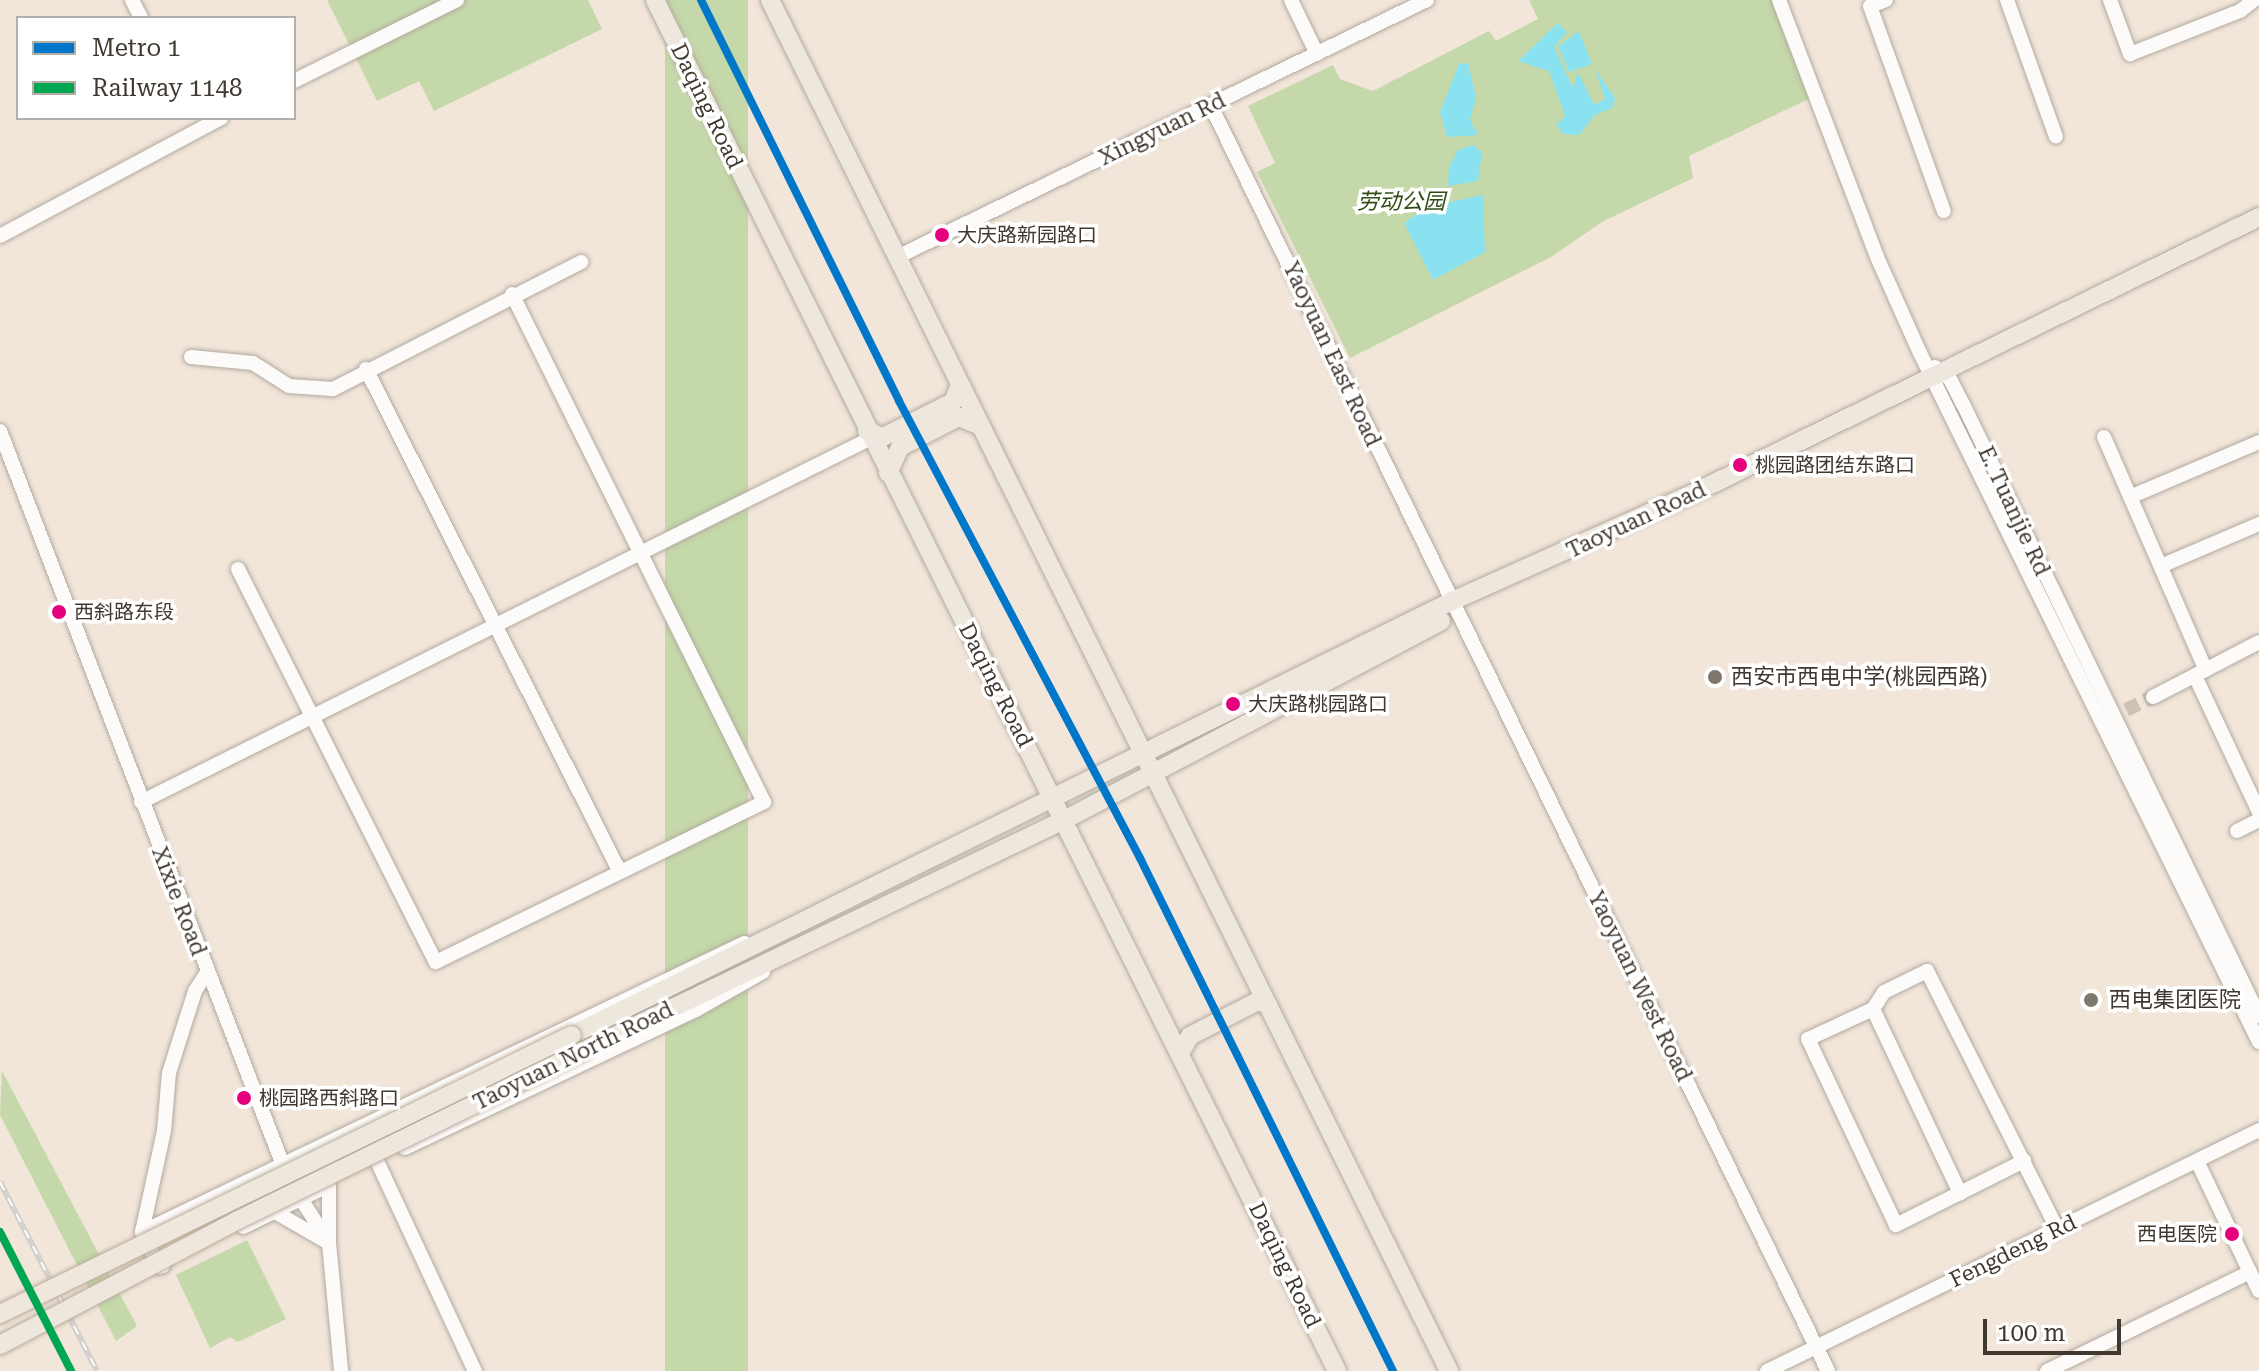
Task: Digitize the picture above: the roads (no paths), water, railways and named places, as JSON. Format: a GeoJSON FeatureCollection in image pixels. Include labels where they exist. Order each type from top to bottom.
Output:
{"type":"FeatureCollection","features":[{"type":"Feature","properties":{"kind":"main road","name":"Daqing Road"},"geometry":{"type":"LineString","coordinates":[[655,0],[888,473],[1066,819],[1337,1371]]}},
{"type":"Feature","properties":{"kind":"main road"},"geometry":{"type":"LineString","coordinates":[[770,0],[1145,764],[1449,1371]]}},
{"type":"Feature","properties":{"kind":"main road","name":"Taoyuan Road"},"geometry":{"type":"LineString","coordinates":[[1940,378],[2259,217]]}},
{"type":"Feature","properties":{"kind":"main road","name":"Taoyuan Road"},"geometry":{"type":"LineString","coordinates":[[1145,764],[1563,555],[2259,229]]}},
{"type":"Feature","properties":{"kind":"main road"},"geometry":{"type":"LineString","coordinates":[[869,435],[883,437],[953,402],[960,385]]}},
{"type":"Feature","properties":{"kind":"main road"},"geometry":{"type":"LineString","coordinates":[[888,473],[895,452],[959,417],[980,426]]}},
{"type":"Feature","properties":{"kind":"main road","name":"Taoyuan North Road"},"geometry":{"type":"LineString","coordinates":[[0,1314],[1054,800],[1145,764]]}},
{"type":"Feature","properties":{"kind":"main road","name":"Taoyuan North Road"},"geometry":{"type":"LineString","coordinates":[[0,1345],[236,1221],[1066,819],[1145,764]]}},
{"type":"Feature","properties":{"kind":"main road"},"geometry":{"type":"LineString","coordinates":[[1170,1030],[1179,1034],[1214,1018],[1256,997],[1259,987]]}},
{"type":"Feature","properties":{"kind":"main road"},"geometry":{"type":"LineString","coordinates":[[1181,1052],[1190,1036],[1258,1001],[1268,1005]]}},
{"type":"Feature","properties":{"kind":"street"},"geometry":{"type":"LineString","coordinates":[[296,80],[457,0]]}},
{"type":"Feature","properties":{"kind":"street"},"geometry":{"type":"LineString","coordinates":[[1291,0],[1317,54]]}},
{"type":"Feature","properties":{"kind":"street","name":"Xingyuan Rd"},"geometry":{"type":"LineString","coordinates":[[897,257],[1427,0]]}},
{"type":"Feature","properties":{"kind":"street"},"geometry":{"type":"LineString","coordinates":[[1779,0],[1877,257],[1940,378],[2259,1042]]}},
{"type":"Feature","properties":{"kind":"street","name":"E. Tuanjie Rd"},"geometry":{"type":"LineString","coordinates":[[1789,0],[1940,378],[2119,713],[2259,1016]]}},
{"type":"Feature","properties":{"kind":"street"},"geometry":{"type":"LineString","coordinates":[[1886,0],[1868,3],[1944,211]]}},
{"type":"Feature","properties":{"kind":"street"},"geometry":{"type":"LineString","coordinates":[[2007,0],[2056,137]]}},
{"type":"Feature","properties":{"kind":"street"},"geometry":{"type":"LineString","coordinates":[[2110,0],[2130,54],[2240,11],[2254,0]]}},
{"type":"Feature","properties":{"kind":"street","name":"Yaoyuan East Road"},"geometry":{"type":"LineString","coordinates":[[1211,106],[1453,608]]}},
{"type":"Feature","properties":{"kind":"street"},"geometry":{"type":"LineString","coordinates":[[0,236],[192,125],[213,120]]}},
{"type":"Feature","properties":{"kind":"street"},"geometry":{"type":"LineString","coordinates":[[191,357],[253,363],[289,386],[315,391],[333,389],[512,294],[581,262]]}},
{"type":"Feature","properties":{"kind":"street"},"geometry":{"type":"LineString","coordinates":[[238,569],[436,962],[764,802],[512,294]]}},
{"type":"Feature","properties":{"kind":"street"},"geometry":{"type":"LineString","coordinates":[[366,369],[620,872]]}},
{"type":"Feature","properties":{"kind":"street","name":"Xixie Road"},"geometry":{"type":"LineString","coordinates":[[0,431],[206,974],[282,1164],[329,1243],[341,1371]]}},
{"type":"Feature","properties":{"kind":"street"},"geometry":{"type":"LineString","coordinates":[[141,802],[641,553],[869,435]]}},
{"type":"Feature","properties":{"kind":"street"},"geometry":{"type":"LineString","coordinates":[[2104,437],[2161,566],[2201,673],[2259,812]]}},
{"type":"Feature","properties":{"kind":"street"},"geometry":{"type":"LineString","coordinates":[[2130,497],[2259,442]]}},
{"type":"Feature","properties":{"kind":"street"},"geometry":{"type":"LineString","coordinates":[[2161,566],[2259,524]]}},
{"type":"Feature","properties":{"kind":"street","name":"Yaoyuan West Road"},"geometry":{"type":"LineString","coordinates":[[1453,608],[1828,1371]]}},
{"type":"Feature","properties":{"kind":"street"},"geometry":{"type":"LineString","coordinates":[[2153,697],[2259,642]]}},
{"type":"Feature","properties":{"kind":"street"},"geometry":{"type":"LineString","coordinates":[[2237,831],[2259,820]]}},
{"type":"Feature","properties":{"kind":"street"},"geometry":{"type":"LineString","coordinates":[[142,1232],[717,952],[805,922]]}},
{"type":"Feature","properties":{"kind":"street"},"geometry":{"type":"LineString","coordinates":[[206,974],[195,991],[169,1073],[164,1131],[142,1232],[159,1267],[736,990],[801,947]]}},
{"type":"Feature","properties":{"kind":"street"},"geometry":{"type":"LineString","coordinates":[[2024,1161],[1896,1225],[1808,1039],[1873,1009],[1884,992],[1927,971],[2024,1161],[2058,1230]]}},
{"type":"Feature","properties":{"kind":"street"},"geometry":{"type":"LineString","coordinates":[[1873,1009],[1960,1193]]}},
{"type":"Feature","properties":{"kind":"street","name":"Fengdeng Rd"},"geometry":{"type":"LineString","coordinates":[[1767,1371],[2259,1130]]}},
{"type":"Feature","properties":{"kind":"street"},"geometry":{"type":"LineString","coordinates":[[377,1161],[475,1371]]}},
{"type":"Feature","properties":{"kind":"street"},"geometry":{"type":"LineString","coordinates":[[2197,1161],[2259,1291]]}},
{"type":"Feature","properties":{"kind":"street"},"geometry":{"type":"LineString","coordinates":[[275,1212],[329,1243],[329,1185]]}},
{"type":"Feature","properties":{"kind":"street"},"geometry":{"type":"LineString","coordinates":[[2047,1371],[2250,1272]]}},
{"type":"Feature","properties":{"kind":"water"},"geometry":{"type":"Polygon","coordinates":[[[1558,23],[1567,32],[1554,47],[1573,88],[1578,72],[1594,105],[1605,99],[1595,69],[1615,98],[1612,108],[1595,115],[1579,135],[1563,134],[1556,125],[1565,116],[1549,71],[1518,61],[1558,23]]]}},
{"type":"Feature","properties":{"kind":"water"},"geometry":{"type":"Polygon","coordinates":[[[1579,31],[1592,64],[1569,72],[1558,46],[1579,31]]]}},
{"type":"Feature","properties":{"kind":"water"},"geometry":{"type":"Polygon","coordinates":[[[1468,63],[1476,97],[1470,120],[1478,135],[1447,137],[1440,112],[1459,64],[1468,63]]]}},
{"type":"Feature","properties":{"kind":"water"},"geometry":{"type":"Polygon","coordinates":[[[1473,145],[1482,152],[1478,181],[1448,186],[1449,167],[1458,150],[1473,145]]]}},
{"type":"Feature","properties":{"kind":"water"},"geometry":{"type":"Polygon","coordinates":[[[1483,195],[1485,252],[1433,280],[1404,223],[1427,207],[1483,195]]]}},
{"type":"Feature","properties":{"kind":"tunnel"},"geometry":{"type":"LineString","coordinates":[[2126,710],[2153,697]]}},
{"type":"Feature","properties":{"kind":"railway"},"geometry":{"type":"LineString","coordinates":[[0,1182],[97,1371]]}},
{"type":"Feature","properties":{"kind":"metro line","name":"1"},"geometry":{"type":"LineString","coordinates":[[701,0],[899,401],[1140,858],[1393,1371]]}},
{"type":"Feature","properties":{"kind":"rail line","name":"1148"},"geometry":{"type":"LineString","coordinates":[[0,1232],[71,1371]]}},
{"type":"Feature","properties":{"kind":"place","name":"大庆路新园路口"},"geometry":{"type":"Point","coordinates":[942,235]}},
{"type":"Feature","properties":{"kind":"place","name":"桃园路团结东路口"},"geometry":{"type":"Point","coordinates":[1740,465]}},
{"type":"Feature","properties":{"kind":"place","name":"西斜路东段"},"geometry":{"type":"Point","coordinates":[59,612]}},
{"type":"Feature","properties":{"kind":"place","name":"西安市西电中学(桃园西路)"},"geometry":{"type":"Point","coordinates":[1715,677]}},
{"type":"Feature","properties":{"kind":"place","name":"大庆路桃园路口"},"geometry":{"type":"Point","coordinates":[1233,704]}},
{"type":"Feature","properties":{"kind":"place","name":"西电集团医院"},"geometry":{"type":"Point","coordinates":[2091,1000]}},
{"type":"Feature","properties":{"kind":"place","name":"桃园路西斜路口"},"geometry":{"type":"Point","coordinates":[244,1098]}},
{"type":"Feature","properties":{"kind":"place","name":"西电医院"},"geometry":{"type":"Point","coordinates":[2232,1234]}},
{"type":"Feature","properties":{"kind":"park label","name":"劳动公园"},"geometry":{"type":"Point","coordinates":[1401,202]}}]}
